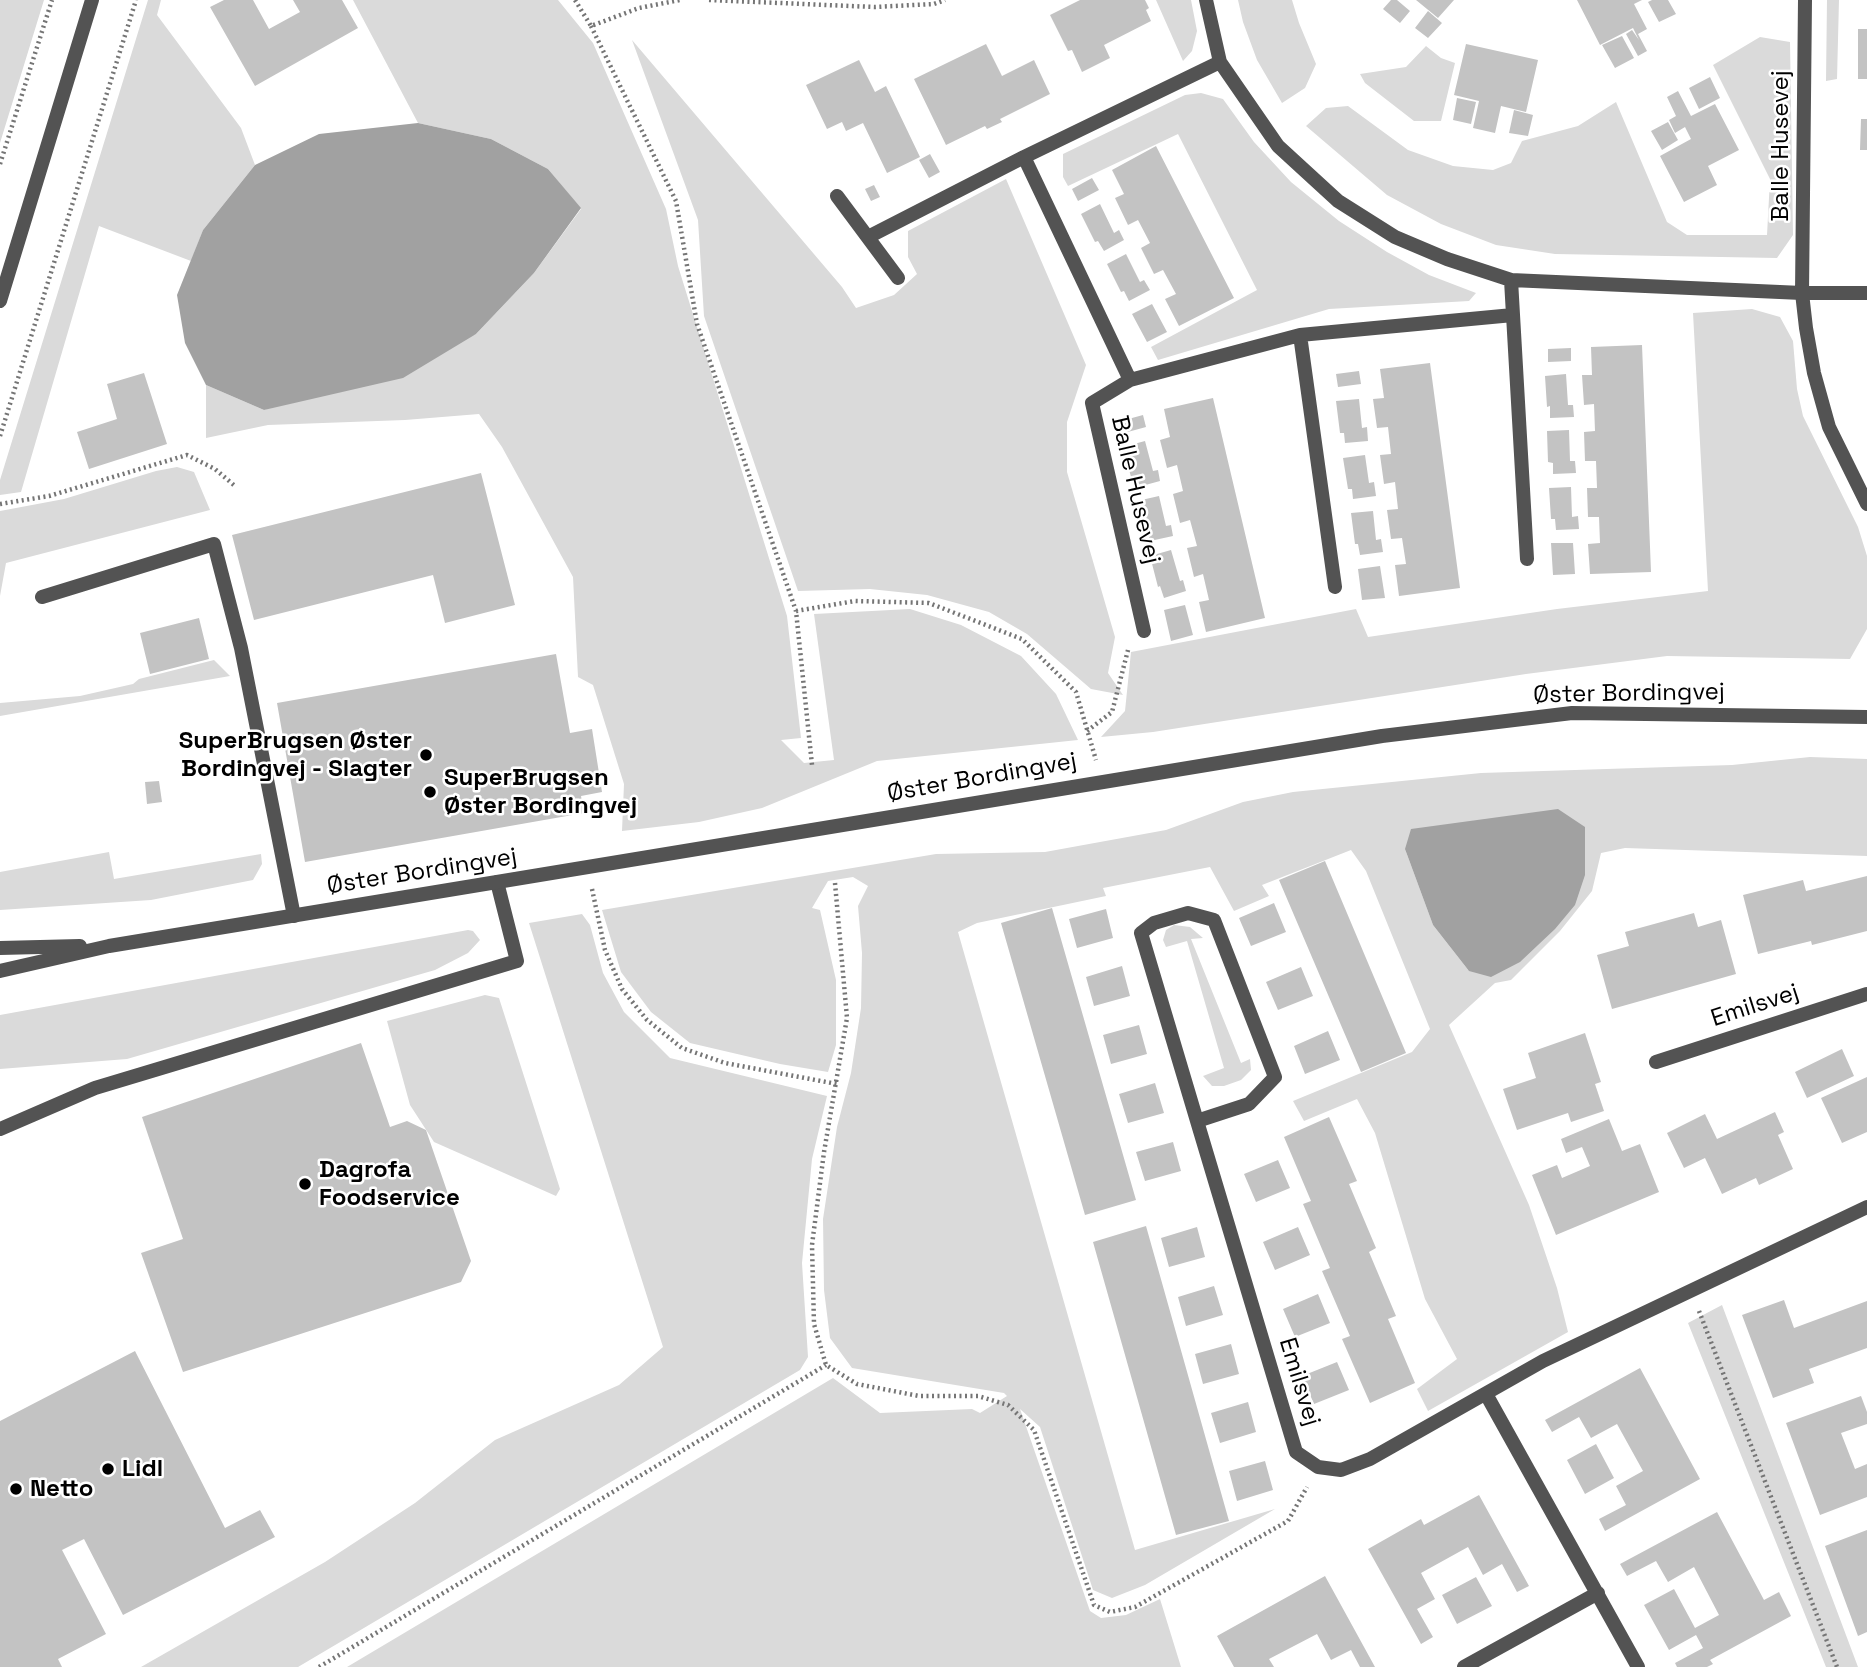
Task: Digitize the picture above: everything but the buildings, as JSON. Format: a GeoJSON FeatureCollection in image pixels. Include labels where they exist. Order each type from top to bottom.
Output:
{"type":"FeatureCollection","features":[{"type":"Feature","properties":{"kind":"street"},"geometry":{"type":"LineString","coordinates":[[0,301],[92,0]]}},
{"type":"Feature","properties":{"kind":"street"},"geometry":{"type":"LineString","coordinates":[[1206,0],[1220,62],[1278,146],[1338,201],[1395,237],[1447,259],[1511,280],[1802,293],[1867,293]]}},
{"type":"Feature","properties":{"kind":"street","name":"Balle Husevej"},"geometry":{"type":"LineString","coordinates":[[1805,0],[1802,293],[1814,373],[1829,427],[1867,504]]}},
{"type":"Feature","properties":{"kind":"street"},"geometry":{"type":"LineString","coordinates":[[868,237],[1024,157],[1220,62]]}},
{"type":"Feature","properties":{"kind":"street","name":"Balle Husevej"},"geometry":{"type":"LineString","coordinates":[[1024,157],[1130,380]]}},
{"type":"Feature","properties":{"kind":"street"},"geometry":{"type":"LineString","coordinates":[[837,196],[898,278]]}},
{"type":"Feature","properties":{"kind":"street"},"geometry":{"type":"LineString","coordinates":[[1511,280],[1527,559]]}},
{"type":"Feature","properties":{"kind":"street","name":"Balle Husevej"},"geometry":{"type":"LineString","coordinates":[[1144,631],[1092,403],[1130,380],[1300,335],[1513,315]]}},
{"type":"Feature","properties":{"kind":"street"},"geometry":{"type":"LineString","coordinates":[[1300,335],[1335,587]]}},
{"type":"Feature","properties":{"kind":"street"},"geometry":{"type":"LineString","coordinates":[[42,597],[214,544],[241,648],[295,916]]}},
{"type":"Feature","properties":{"kind":"street","name":"Øster Bordingvej"},"geometry":{"type":"LineString","coordinates":[[0,971],[109,946],[1382,736],[1572,713],[1867,716]]}},
{"type":"Feature","properties":{"kind":"street"},"geometry":{"type":"LineString","coordinates":[[0,1129],[95,1088],[517,961],[497,883]]}},
{"type":"Feature","properties":{"kind":"street","name":"Emilsvej"},"geometry":{"type":"LineString","coordinates":[[1197,1121],[1249,1104],[1275,1077],[1214,920],[1188,913],[1154,923],[1141,933],[1197,1121],[1297,1452],[1318,1467]]}},
{"type":"Feature","properties":{"kind":"street","name":"Øster Bordingvej"},"geometry":{"type":"LineString","coordinates":[[0,948],[109,946]]}},
{"type":"Feature","properties":{"kind":"street","name":"Emilsvej"},"geometry":{"type":"LineString","coordinates":[[1656,1062],[1867,994]]}},
{"type":"Feature","properties":{"kind":"street"},"geometry":{"type":"LineString","coordinates":[[1318,1467],[1341,1470],[1370,1459],[1543,1361],[1867,1207]]}},
{"type":"Feature","properties":{"kind":"street"},"geometry":{"type":"LineString","coordinates":[[1486,1394],[1638,1667]]}},
{"type":"Feature","properties":{"kind":"street"},"geometry":{"type":"LineString","coordinates":[[1464,1667],[1598,1593]]}},
{"type":"Feature","properties":{"kind":"path"},"geometry":{"type":"LineString","coordinates":[[0,164],[52,0]]}},
{"type":"Feature","properties":{"kind":"path"},"geometry":{"type":"LineString","coordinates":[[0,436],[136,0]]}},
{"type":"Feature","properties":{"kind":"path"},"geometry":{"type":"LineString","coordinates":[[575,0],[591,26],[676,201],[697,324],[796,611],[812,765]]}},
{"type":"Feature","properties":{"kind":"path"},"geometry":{"type":"LineString","coordinates":[[591,26],[639,8],[680,0]]}},
{"type":"Feature","properties":{"kind":"path"},"geometry":{"type":"LineString","coordinates":[[709,0],[874,7],[934,4],[945,0]]}},
{"type":"Feature","properties":{"kind":"path"},"geometry":{"type":"LineString","coordinates":[[0,504],[49,496],[187,455],[215,469],[234,486]]}},
{"type":"Feature","properties":{"kind":"path"},"geometry":{"type":"LineString","coordinates":[[796,611],[855,601],[929,603],[1022,639],[1076,692],[1102,781]]}},
{"type":"Feature","properties":{"kind":"path"},"geometry":{"type":"LineString","coordinates":[[1087,732],[1112,712],[1130,644],[1144,631]]}},
{"type":"Feature","properties":{"kind":"path"},"geometry":{"type":"LineString","coordinates":[[587,868],[605,950],[622,989],[647,1020],[682,1048],[725,1063],[837,1084]]}},
{"type":"Feature","properties":{"kind":"path"},"geometry":{"type":"LineString","coordinates":[[835,883],[847,1018],[824,1152],[812,1245],[814,1324],[826,1364],[857,1384],[919,1396],[978,1396],[1008,1405],[1034,1430],[1094,1605],[1110,1612],[1135,1607],[1288,1521],[1318,1467]]}},
{"type":"Feature","properties":{"kind":"path"},"geometry":{"type":"LineString","coordinates":[[1691,1291],[1837,1667]]}},
{"type":"Feature","properties":{"kind":"path"},"geometry":{"type":"LineString","coordinates":[[320,1667],[826,1364]]}},
{"type":"Feature","properties":{"kind":"shaded area"},"geometry":{"type":"Polygon","coordinates":[[[0,0],[44,0],[0,143],[0,0]]]}},
{"type":"Feature","properties":{"kind":"shaded area"},"geometry":{"type":"Polygon","coordinates":[[[148,0],[161,0],[157,15],[241,128],[255,165],[203,230],[191,261],[99,226],[21,492],[0,495],[0,480],[148,0]]]}},
{"type":"Feature","properties":{"kind":"shaded area"},"geometry":{"type":"Polygon","coordinates":[[[353,0],[558,0],[593,43],[666,209],[678,266],[787,616],[801,738],[781,740],[804,763],[834,760],[814,614],[910,609],[961,625],[1021,656],[1056,694],[1078,740],[877,761],[762,808],[699,822],[622,831],[624,784],[593,685],[578,677],[573,577],[502,447],[479,414],[405,420],[268,425],[206,438],[206,385],[264,410],[476,334],[534,273],[581,209],[548,169],[491,139],[418,123],[353,0]]]}},
{"type":"Feature","properties":{"kind":"shaded area"},"geometry":{"type":"Polygon","coordinates":[[[1156,0],[1191,0],[1197,31],[1192,51],[1183,61],[1156,0]]]}},
{"type":"Feature","properties":{"kind":"shaded area"},"geometry":{"type":"Polygon","coordinates":[[[1238,0],[1292,0],[1316,64],[1305,88],[1282,103],[1257,60],[1238,0]]]}},
{"type":"Feature","properties":{"kind":"shaded area"},"geometry":{"type":"Polygon","coordinates":[[[1827,0],[1839,0],[1837,79],[1826,81],[1827,0]]]}},
{"type":"Feature","properties":{"kind":"shaded area"},"geometry":{"type":"Polygon","coordinates":[[[1760,37],[1790,42],[1793,235],[1777,258],[1555,254],[1496,245],[1441,224],[1387,195],[1306,126],[1326,108],[1348,106],[1408,150],[1453,166],[1493,170],[1511,163],[1522,141],[1578,126],[1616,102],[1667,222],[1687,235],[1767,235],[1770,179],[1713,65],[1760,37]]]}},
{"type":"Feature","properties":{"kind":"shaded area"},"geometry":{"type":"Polygon","coordinates":[[[632,40],[842,287],[856,308],[894,295],[917,274],[908,257],[908,231],[1006,179],[1086,365],[1067,422],[1067,472],[1115,637],[1108,673],[1123,695],[1091,689],[1027,634],[989,612],[927,595],[870,589],[798,591],[704,316],[698,220],[632,40]]]}},
{"type":"Feature","properties":{"kind":"shaded area"},"geometry":{"type":"Polygon","coordinates":[[[1426,46],[1441,58],[1455,63],[1441,121],[1414,121],[1365,83],[1360,74],[1406,67],[1426,46]]]}},
{"type":"Feature","properties":{"kind":"shaded area"},"geometry":{"type":"Polygon","coordinates":[[[1201,93],[1223,99],[1254,142],[1291,182],[1339,221],[1429,275],[1476,293],[1469,301],[1329,309],[1158,360],[1151,347],[1257,290],[1178,134],[1068,186],[1063,177],[1063,154],[1185,95],[1201,93]]]}},
{"type":"Feature","properties":{"kind":"shaded area"},"geometry":{"type":"Polygon","coordinates":[[[418,123],[491,139],[548,169],[581,208],[534,273],[476,334],[403,378],[264,410],[206,385],[185,343],[177,295],[203,230],[255,165],[319,134],[418,123]]]}},
{"type":"Feature","properties":{"kind":"shaded area"},"geometry":{"type":"Polygon","coordinates":[[[1752,309],[1780,317],[1793,341],[1797,389],[1803,416],[1858,527],[1867,556],[1867,629],[1850,659],[1667,656],[1526,674],[1153,732],[1101,737],[1125,711],[1131,652],[1356,609],[1368,637],[1557,609],[1708,591],[1693,313],[1752,309]]]}},
{"type":"Feature","properties":{"kind":"shaded area"},"geometry":{"type":"Polygon","coordinates":[[[177,467],[194,472],[210,510],[6,563],[0,596],[0,511],[64,499],[177,467]]]}},
{"type":"Feature","properties":{"kind":"shaded area"},"geometry":{"type":"Polygon","coordinates":[[[214,660],[230,676],[0,716],[0,703],[80,696],[133,684],[139,679],[214,660]]]}},
{"type":"Feature","properties":{"kind":"shaded area"},"geometry":{"type":"Polygon","coordinates":[[[1810,757],[1867,759],[1867,856],[1625,848],[1601,853],[1592,891],[1560,931],[1511,980],[1495,983],[1449,1025],[1529,1205],[1557,1288],[1568,1332],[1428,1411],[1417,1389],[1457,1359],[1425,1299],[1375,1133],[1357,1099],[1304,1121],[1293,1101],[1412,1052],[1430,1029],[1366,871],[1351,850],[1262,885],[1269,896],[1234,911],[1210,867],[1103,888],[1106,896],[977,923],[958,932],[1135,1550],[1275,1509],[1145,1585],[1112,1598],[1093,1590],[1040,1427],[1020,1409],[1090,1611],[1101,1618],[1126,1615],[1160,1599],[1181,1667],[347,1667],[833,1378],[880,1413],[972,1409],[980,1413],[1007,1396],[1004,1393],[852,1368],[830,1338],[824,1290],[823,1219],[837,1127],[851,1073],[861,1008],[862,953],[858,906],[868,886],[853,877],[828,881],[812,908],[820,910],[836,980],[836,1045],[828,1072],[690,1043],[651,1012],[621,972],[602,910],[936,854],[1045,852],[1166,830],[1243,802],[1293,792],[1481,773],[1732,765],[1810,757]],[[1405,849],[1433,925],[1469,971],[1405,849]]]}},
{"type":"Feature","properties":{"kind":"shaded area"},"geometry":{"type":"Polygon","coordinates":[[[1558,809],[1585,827],[1585,875],[1575,905],[1555,929],[1520,962],[1491,977],[1469,971],[1433,925],[1405,849],[1411,829],[1558,809]]]}},
{"type":"Feature","properties":{"kind":"shaded area"},"geometry":{"type":"Polygon","coordinates":[[[109,852],[114,879],[261,854],[262,864],[253,880],[151,900],[0,910],[0,872],[109,852]]]}},
{"type":"Feature","properties":{"kind":"shaded area"},"geometry":{"type":"Polygon","coordinates":[[[582,914],[590,925],[603,973],[624,1012],[670,1058],[827,1096],[812,1159],[802,1263],[808,1357],[800,1370],[298,1667],[141,1667],[325,1562],[415,1503],[495,1440],[619,1385],[663,1347],[529,923],[582,914]]]}},
{"type":"Feature","properties":{"kind":"shaded area"},"geometry":{"type":"Polygon","coordinates":[[[1174,925],[1190,927],[1203,938],[1191,939],[1241,1063],[1250,1059],[1251,1070],[1241,1080],[1224,1086],[1212,1086],[1203,1076],[1224,1068],[1187,941],[1166,947],[1163,940],[1166,930],[1174,925]]]}},
{"type":"Feature","properties":{"kind":"shaded area"},"geometry":{"type":"Polygon","coordinates":[[[473,931],[480,940],[468,953],[435,970],[127,1059],[0,1069],[0,1015],[473,931]]]}},
{"type":"Feature","properties":{"kind":"shaded area"},"geometry":{"type":"Polygon","coordinates":[[[485,995],[499,998],[560,1189],[556,1196],[434,1142],[410,1105],[387,1021],[485,995]]]}},
{"type":"Feature","properties":{"kind":"shaded area"},"geometry":{"type":"Polygon","coordinates":[[[1722,1305],[1858,1667],[1826,1667],[1688,1323],[1722,1305]]]}},
{"type":"Feature","properties":{"kind":"place","name":"SuperBrugsen Øster Bordingvej - Slagter"},"geometry":{"type":"Point","coordinates":[426,755]}},
{"type":"Feature","properties":{"kind":"place","name":"SuperBrugsen Øster Bordingvej"},"geometry":{"type":"Point","coordinates":[430,792]}},
{"type":"Feature","properties":{"kind":"place","name":"Dagrofa Foodservice"},"geometry":{"type":"Point","coordinates":[305,1184]}},
{"type":"Feature","properties":{"kind":"place","name":"Lidl"},"geometry":{"type":"Point","coordinates":[108,1469]}},
{"type":"Feature","properties":{"kind":"place","name":"Netto"},"geometry":{"type":"Point","coordinates":[16,1489]}}]}
